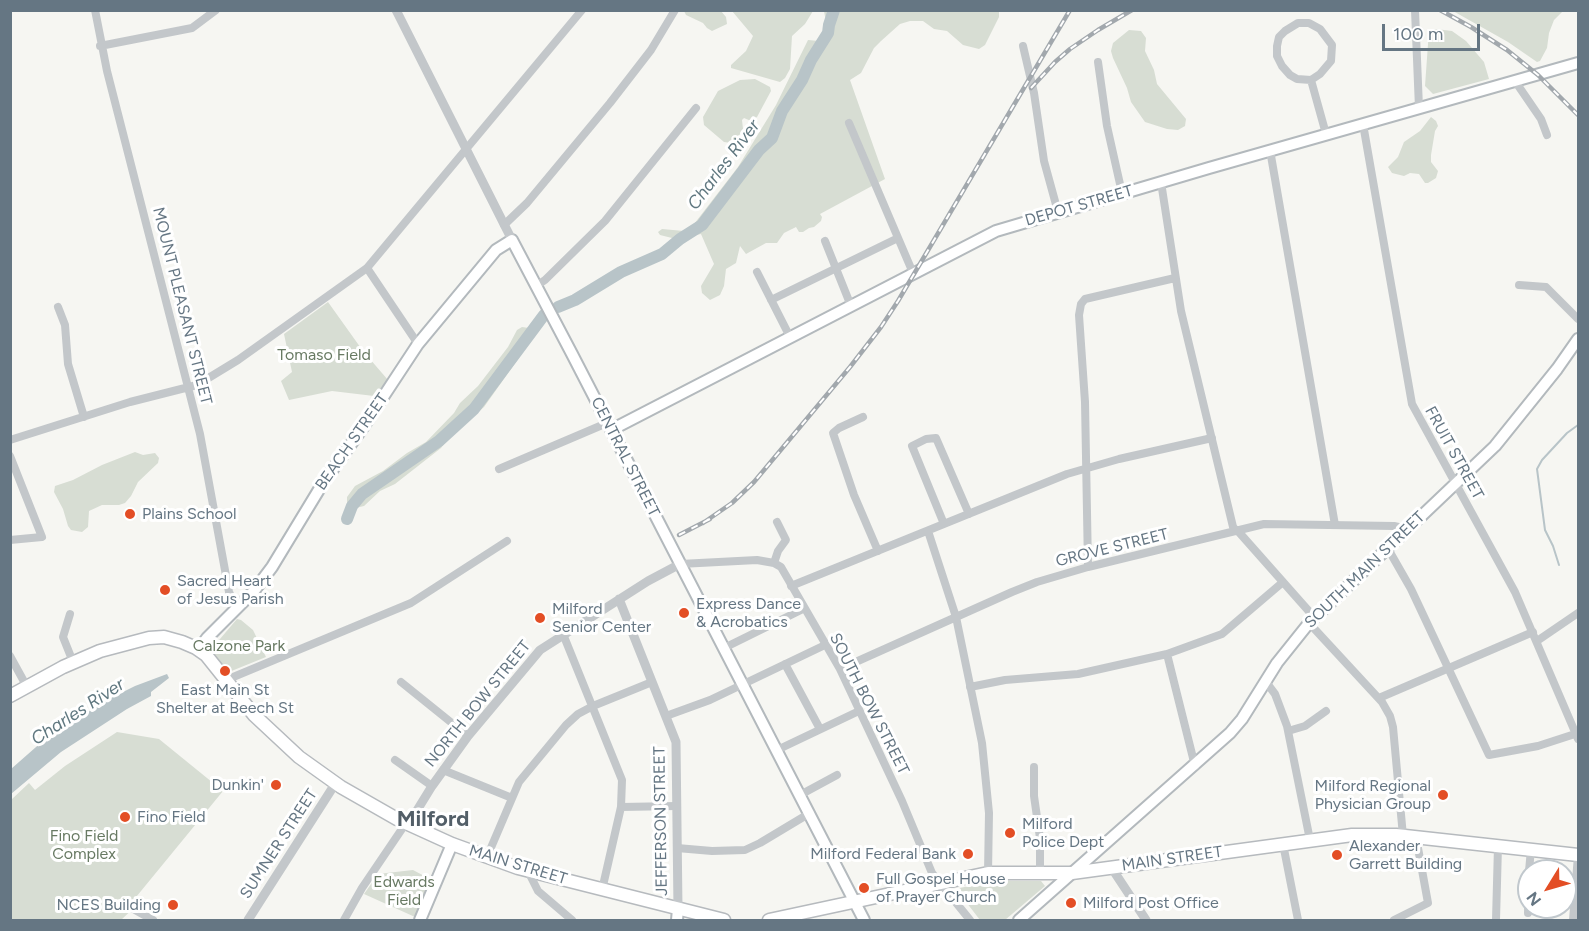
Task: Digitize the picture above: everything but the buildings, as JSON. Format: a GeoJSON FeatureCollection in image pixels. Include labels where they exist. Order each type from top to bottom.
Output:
{"type":"FeatureCollection","features":[{"type":"Feature","properties":{"kind":"main road","name":"DEPOT STREET"},"geometry":{"type":"LineString","coordinates":[[609,427],[996,231],[1270,150],[1578,63]]}},
{"type":"Feature","properties":{"kind":"main road","name":"CENTRAL STREET"},"geometry":{"type":"LineString","coordinates":[[512,240],[864,921]]}},
{"type":"Feature","properties":{"kind":"main road","name":"BEACH STREET"},"geometry":{"type":"LineString","coordinates":[[199,649],[237,609],[276,562],[322,483],[418,344],[496,250],[512,240]]}},
{"type":"Feature","properties":{"kind":"main road","name":"SOUTH MAIN STREET"},"geometry":{"type":"LineString","coordinates":[[1019,921],[1236,726],[1277,663],[1311,620],[1456,484],[1506,433],[1562,363],[1578,339]]}},
{"type":"Feature","properties":{"kind":"main road"},"geometry":{"type":"LineString","coordinates":[[10,696],[73,662],[100,651],[149,638],[173,639],[199,649]]}},
{"type":"Feature","properties":{"kind":"main road","name":"MAIN STREET"},"geometry":{"type":"LineString","coordinates":[[199,649],[277,739],[336,784],[407,824],[528,871],[602,890],[678,915],[717,920]]}},
{"type":"Feature","properties":{"kind":"main road","name":"MAIN STREET"},"geometry":{"type":"LineString","coordinates":[[778,920],[988,873],[1072,873],[1361,834],[1410,836],[1578,855]]}},
{"type":"Feature","properties":{"kind":"main road"},"geometry":{"type":"LineString","coordinates":[[420,921],[452,843]]}},
{"type":"Feature","properties":{"kind":"street","name":"MOUNT PLEASANT STREET"},"geometry":{"type":"LineString","coordinates":[[95,10],[100,46],[189,388],[205,457],[230,595],[237,609]]}},
{"type":"Feature","properties":{"kind":"street"},"geometry":{"type":"LineString","coordinates":[[100,46],[192,28],[216,10]]}},
{"type":"Feature","properties":{"kind":"street","name":"CENTRAL STREET"},"geometry":{"type":"LineString","coordinates":[[396,10],[512,240]]}},
{"type":"Feature","properties":{"kind":"street"},"geometry":{"type":"LineString","coordinates":[[10,440],[162,393],[199,384],[238,360],[367,268],[582,10]]}},
{"type":"Feature","properties":{"kind":"street"},"geometry":{"type":"LineString","coordinates":[[504,225],[527,203],[610,103],[651,50],[675,10]]}},
{"type":"Feature","properties":{"kind":"street"},"geometry":{"type":"LineString","coordinates":[[1415,10],[1419,108]]}},
{"type":"Feature","properties":{"kind":"street"},"geometry":{"type":"LineString","coordinates":[[1298,23],[1309,23],[1320,28],[1332,45],[1330,61],[1320,74],[1311,80],[1297,79],[1290,75],[1277,56],[1276,46],[1279,37],[1298,23]]}},
{"type":"Feature","properties":{"kind":"street"},"geometry":{"type":"LineString","coordinates":[[1023,46],[1035,97],[1044,161],[1058,212]]}},
{"type":"Feature","properties":{"kind":"street"},"geometry":{"type":"LineString","coordinates":[[1098,62],[1107,126],[1122,193]]}},
{"type":"Feature","properties":{"kind":"street"},"geometry":{"type":"LineString","coordinates":[[1311,80],[1326,134]]}},
{"type":"Feature","properties":{"kind":"street"},"geometry":{"type":"LineString","coordinates":[[1515,81],[1541,119],[1547,135]]}},
{"type":"Feature","properties":{"kind":"street"},"geometry":{"type":"LineString","coordinates":[[536,286],[545,280],[605,220],[696,108]]}},
{"type":"Feature","properties":{"kind":"street"},"geometry":{"type":"LineString","coordinates":[[849,123],[913,273]]}},
{"type":"Feature","properties":{"kind":"street","name":"FRUIT STREET"},"geometry":{"type":"LineString","coordinates":[[1363,124],[1410,396],[1417,414],[1515,592],[1578,735]]}},
{"type":"Feature","properties":{"kind":"street"},"geometry":{"type":"LineString","coordinates":[[1270,150],[1335,525]]}},
{"type":"Feature","properties":{"kind":"street"},"geometry":{"type":"LineString","coordinates":[[1161,182],[1181,311],[1236,531],[1283,582],[1311,620],[1388,711],[1410,836],[1428,903],[1394,921]]}},
{"type":"Feature","properties":{"kind":"street"},"geometry":{"type":"LineString","coordinates":[[771,300],[898,238]]}},
{"type":"Feature","properties":{"kind":"street"},"geometry":{"type":"LineString","coordinates":[[825,241],[851,306]]}},
{"type":"Feature","properties":{"kind":"street"},"geometry":{"type":"LineString","coordinates":[[367,268],[418,344]]}},
{"type":"Feature","properties":{"kind":"street"},"geometry":{"type":"LineString","coordinates":[[757,272],[789,337]]}},
{"type":"Feature","properties":{"kind":"street"},"geometry":{"type":"LineString","coordinates":[[1088,567],[1084,390],[1079,315],[1082,303],[1085,299],[1175,279]]}},
{"type":"Feature","properties":{"kind":"street"},"geometry":{"type":"LineString","coordinates":[[1519,285],[1546,287],[1578,319]]}},
{"type":"Feature","properties":{"kind":"street"},"geometry":{"type":"LineString","coordinates":[[58,308],[65,325],[70,375],[84,417]]}},
{"type":"Feature","properties":{"kind":"street"},"geometry":{"type":"LineString","coordinates":[[863,417],[833,433],[854,495],[878,551]]}},
{"type":"Feature","properties":{"kind":"street"},"geometry":{"type":"LineString","coordinates":[[499,469],[609,427]]}},
{"type":"Feature","properties":{"kind":"street"},"geometry":{"type":"LineString","coordinates":[[944,524],[912,446],[926,439],[936,438],[969,514]]}},
{"type":"Feature","properties":{"kind":"street"},"geometry":{"type":"LineString","coordinates":[[792,586],[1086,468],[1212,438]]}},
{"type":"Feature","properties":{"kind":"street"},"geometry":{"type":"LineString","coordinates":[[10,456],[42,537],[10,540]]}},
{"type":"Feature","properties":{"kind":"street"},"geometry":{"type":"LineString","coordinates":[[680,564],[757,560],[774,563],[778,551],[786,540],[777,522]]}},
{"type":"Feature","properties":{"kind":"street","name":"GROVE STREET"},"geometry":{"type":"LineString","coordinates":[[840,669],[1037,582],[1088,567],[1266,524],[1396,526],[1407,529]]}},
{"type":"Feature","properties":{"kind":"street"},"geometry":{"type":"LineString","coordinates":[[927,531],[956,617],[982,743],[989,813],[988,873]]}},
{"type":"Feature","properties":{"kind":"street"},"geometry":{"type":"LineString","coordinates":[[226,680],[411,603],[507,541]]}},
{"type":"Feature","properties":{"kind":"street"},"geometry":{"type":"LineString","coordinates":[[1387,547],[1411,589],[1489,755],[1539,746],[1578,735]]}},
{"type":"Feature","properties":{"kind":"street","name":"SOUTH BOW STREET"},"geometry":{"type":"LineString","coordinates":[[774,563],[781,567],[803,609],[840,669],[902,801],[932,873],[970,921]]}},
{"type":"Feature","properties":{"kind":"street","name":"NORTH BOW STREET"},"geometry":{"type":"LineString","coordinates":[[407,824],[468,736],[540,650],[619,599],[680,564]]}},
{"type":"Feature","properties":{"kind":"street"},"geometry":{"type":"LineString","coordinates":[[970,687],[1005,680],[1078,674],[1167,654],[1222,634],[1283,582]]}},
{"type":"Feature","properties":{"kind":"street","name":"JEFFERSON STREET"},"geometry":{"type":"LineString","coordinates":[[619,599],[676,745],[678,915]]}},
{"type":"Feature","properties":{"kind":"street"},"geometry":{"type":"LineString","coordinates":[[724,648],[803,609]]}},
{"type":"Feature","properties":{"kind":"street"},"geometry":{"type":"LineString","coordinates":[[1537,641],[1578,613]]}},
{"type":"Feature","properties":{"kind":"street"},"geometry":{"type":"LineString","coordinates":[[70,614],[63,637],[73,662]]}},
{"type":"Feature","properties":{"kind":"street"},"geometry":{"type":"LineString","coordinates":[[1379,698],[1533,632]]}},
{"type":"Feature","properties":{"kind":"street"},"geometry":{"type":"LineString","coordinates":[[563,634],[620,775],[621,807],[602,890]]}},
{"type":"Feature","properties":{"kind":"street"},"geometry":{"type":"LineString","coordinates":[[666,716],[710,700],[825,645]]}},
{"type":"Feature","properties":{"kind":"street"},"geometry":{"type":"LineString","coordinates":[[1167,654],[1195,765]]}},
{"type":"Feature","properties":{"kind":"street"},"geometry":{"type":"LineString","coordinates":[[10,656],[27,687]]}},
{"type":"Feature","properties":{"kind":"street"},"geometry":{"type":"LineString","coordinates":[[785,664],[820,729]]}},
{"type":"Feature","properties":{"kind":"street"},"geometry":{"type":"LineString","coordinates":[[401,682],[468,736]]}},
{"type":"Feature","properties":{"kind":"street"},"geometry":{"type":"LineString","coordinates":[[487,857],[519,782],[566,725],[578,714],[593,706],[652,682]]}},
{"type":"Feature","properties":{"kind":"street"},"geometry":{"type":"LineString","coordinates":[[1266,682],[1281,708],[1288,730],[1310,840]]}},
{"type":"Feature","properties":{"kind":"street"},"geometry":{"type":"LineString","coordinates":[[777,750],[859,711]]}},
{"type":"Feature","properties":{"kind":"street"},"geometry":{"type":"LineString","coordinates":[[1288,730],[1305,726],[1326,711]]}},
{"type":"Feature","properties":{"kind":"street"},"geometry":{"type":"LineString","coordinates":[[395,759],[432,786]]}},
{"type":"Feature","properties":{"kind":"street"},"geometry":{"type":"LineString","coordinates":[[1034,767],[1034,796],[1040,838],[1040,873]]}},
{"type":"Feature","properties":{"kind":"street"},"geometry":{"type":"LineString","coordinates":[[443,770],[512,798]]}},
{"type":"Feature","properties":{"kind":"street"},"geometry":{"type":"LineString","coordinates":[[800,795],[837,775]]}},
{"type":"Feature","properties":{"kind":"street","name":"SUMNER STREET"},"geometry":{"type":"LineString","coordinates":[[248,921],[336,784]]}},
{"type":"Feature","properties":{"kind":"street"},"geometry":{"type":"LineString","coordinates":[[621,807],[676,806]]}},
{"type":"Feature","properties":{"kind":"street"},"geometry":{"type":"LineString","coordinates":[[677,848],[712,851],[745,850],[810,813]]}},
{"type":"Feature","properties":{"kind":"street"},"geometry":{"type":"LineString","coordinates":[[344,921],[362,888],[407,824]]}},
{"type":"Feature","properties":{"kind":"street"},"geometry":{"type":"LineString","coordinates":[[1283,844],[1298,921]]}},
{"type":"Feature","properties":{"kind":"street"},"geometry":{"type":"LineString","coordinates":[[1496,921],[1498,846]]}},
{"type":"Feature","properties":{"kind":"street"},"geometry":{"type":"LineString","coordinates":[[1530,859],[1531,849]]}},
{"type":"Feature","properties":{"kind":"street"},"geometry":{"type":"LineString","coordinates":[[1573,921],[1578,855]]}},
{"type":"Feature","properties":{"kind":"street"},"geometry":{"type":"LineString","coordinates":[[1111,867],[1146,921]]}},
{"type":"Feature","properties":{"kind":"street"},"geometry":{"type":"LineString","coordinates":[[528,871],[535,887],[572,921]]}},
{"type":"Feature","properties":{"kind":"street"},"geometry":{"type":"LineString","coordinates":[[546,898],[543,890],[547,875]]}},
{"type":"Feature","properties":{"kind":"street"},"geometry":{"type":"LineString","coordinates":[[128,906],[153,921]]}},
{"type":"Feature","properties":{"kind":"green space"},"geometry":{"type":"Polygon","coordinates":[[[1563,10],[1554,20],[1547,48],[1540,61],[1537,62],[1508,42],[1453,11],[1563,10]]]}},
{"type":"Feature","properties":{"kind":"green space"},"geometry":{"type":"Polygon","coordinates":[[[684,11],[721,11],[726,17],[727,24],[712,31],[703,23],[686,15],[684,11]]]}},
{"type":"Feature","properties":{"kind":"green space"},"geometry":{"type":"Polygon","coordinates":[[[732,11],[813,11],[805,24],[792,36],[790,69],[780,82],[731,68],[731,65],[746,51],[753,36],[732,11]]]}},
{"type":"Feature","properties":{"kind":"green space"},"geometry":{"type":"Polygon","coordinates":[[[824,11],[999,11],[999,17],[985,45],[979,49],[963,45],[947,31],[934,29],[923,21],[900,24],[881,41],[874,48],[861,73],[850,80],[885,179],[820,214],[821,221],[814,227],[799,232],[796,227],[784,233],[777,243],[766,243],[746,254],[740,246],[736,263],[726,269],[724,286],[720,295],[710,300],[702,293],[701,286],[714,264],[701,234],[681,245],[658,232],[662,229],[684,231],[691,228],[738,167],[776,105],[808,40],[819,41],[821,38],[826,22],[824,11]]]}},
{"type":"Feature","properties":{"kind":"green space"},"geometry":{"type":"Polygon","coordinates":[[[1129,30],[1141,31],[1146,38],[1145,51],[1154,70],[1157,84],[1186,119],[1185,126],[1178,130],[1145,122],[1131,102],[1111,51],[1113,43],[1129,30]]]}},
{"type":"Feature","properties":{"kind":"green space"},"geometry":{"type":"Polygon","coordinates":[[[1429,30],[1452,31],[1466,41],[1484,62],[1489,79],[1433,94],[1425,86],[1429,30]]]}},
{"type":"Feature","properties":{"kind":"green space"},"geometry":{"type":"Polygon","coordinates":[[[755,79],[770,87],[771,91],[757,117],[751,121],[744,118],[742,120],[743,129],[737,139],[731,143],[724,142],[704,125],[703,117],[718,91],[740,80],[755,79]]]}},
{"type":"Feature","properties":{"kind":"green space"},"geometry":{"type":"Polygon","coordinates":[[[1431,117],[1438,126],[1431,155],[1431,162],[1438,171],[1436,178],[1425,183],[1419,174],[1410,173],[1404,176],[1392,173],[1388,167],[1398,157],[1404,142],[1420,131],[1431,117]]]}},
{"type":"Feature","properties":{"kind":"green space","name":"Tomaso Field"},"geometry":{"type":"Polygon","coordinates":[[[328,302],[363,351],[388,380],[374,396],[332,391],[289,400],[281,381],[292,372],[284,334],[328,302]]]}},
{"type":"Feature","properties":{"kind":"green space"},"geometry":{"type":"Polygon","coordinates":[[[543,309],[545,321],[484,407],[441,448],[395,484],[380,491],[364,506],[347,510],[347,497],[355,486],[383,471],[426,442],[478,386],[508,347],[517,330],[522,327],[529,328],[543,309]]]}},
{"type":"Feature","properties":{"kind":"green space"},"geometry":{"type":"Polygon","coordinates":[[[135,452],[143,455],[155,453],[159,458],[158,463],[138,482],[125,503],[102,505],[89,511],[88,527],[82,532],[71,530],[54,492],[55,486],[135,452]]]}},
{"type":"Feature","properties":{"kind":"green space","name":"Calzone Park"},"geometry":{"type":"Polygon","coordinates":[[[237,619],[253,630],[266,657],[229,672],[215,656],[214,646],[237,619]]]}},
{"type":"Feature","properties":{"kind":"green space","name":"Fino Field Complex"},"geometry":{"type":"Polygon","coordinates":[[[117,732],[159,739],[223,791],[132,902],[137,905],[121,920],[11,920],[11,800],[29,783],[35,790],[65,766],[117,732]]]}},
{"type":"Feature","properties":{"kind":"green space","name":"Edwards Field"},"geometry":{"type":"Polygon","coordinates":[[[413,870],[430,879],[415,917],[364,894],[378,874],[413,870]]]}},
{"type":"Feature","properties":{"kind":"green space"},"geometry":{"type":"Polygon","coordinates":[[[990,881],[1041,881],[1045,886],[1005,920],[980,920],[956,889],[990,881]]]}},
{"type":"Feature","properties":{"kind":"shaded area"},"geometry":{"type":"Polygon","coordinates":[[[167,674],[169,678],[151,692],[151,696],[61,752],[11,794],[11,769],[44,740],[107,700],[167,674]]]}},
{"type":"Feature","properties":{"kind":"waterway","name":"Charles River"},"geometry":{"type":"LineString","coordinates":[[558,307],[575,300],[621,272],[662,254],[702,225],[759,150],[772,138],[782,111],[828,33],[834,10]]}},
{"type":"Feature","properties":{"kind":"waterway"},"geometry":{"type":"LineString","coordinates":[[1463,10],[1469,10]]}},
{"type":"Feature","properties":{"kind":"waterway","name":"Charles River"},"geometry":{"type":"LineString","coordinates":[[347,519],[352,506],[362,494],[439,441],[474,409],[544,315]]}},
{"type":"Feature","properties":{"kind":"waterway"},"geometry":{"type":"LineString","coordinates":[[1559,565],[1545,530],[1537,469],[1542,460],[1567,433],[1578,425]]}},
{"type":"Feature","properties":{"kind":"railway"},"geometry":{"type":"LineString","coordinates":[[703,523],[732,503],[754,482],[881,327],[1070,10]]}},
{"type":"Feature","properties":{"kind":"railway"},"geometry":{"type":"LineString","coordinates":[[1031,88],[1070,49],[1132,10]]}},
{"type":"Feature","properties":{"kind":"railway"},"geometry":{"type":"LineString","coordinates":[[1440,10],[1507,50],[1538,75],[1578,115]]}},
{"type":"Feature","properties":{"kind":"railway"},"geometry":{"type":"LineString","coordinates":[[679,535],[710,519]]}},
{"type":"Feature","properties":{"kind":"place","name":"Plains School"},"geometry":{"type":"Point","coordinates":[130,514]}},
{"type":"Feature","properties":{"kind":"place","name":"Sacred Heart of Jesus Parish"},"geometry":{"type":"Point","coordinates":[165,590]}},
{"type":"Feature","properties":{"kind":"place","name":"Express Dance & Acrobatics"},"geometry":{"type":"Point","coordinates":[684,613]}},
{"type":"Feature","properties":{"kind":"place","name":"Milford Senior Center"},"geometry":{"type":"Point","coordinates":[540,618]}},
{"type":"Feature","properties":{"kind":"place","name":"East Main St Shelter at Beech St"},"geometry":{"type":"Point","coordinates":[225,671]}},
{"type":"Feature","properties":{"kind":"place","name":"Dunkin'"},"geometry":{"type":"Point","coordinates":[276,785]}},
{"type":"Feature","properties":{"kind":"place","name":"Milford Regional Physician Group"},"geometry":{"type":"Point","coordinates":[1443,795]}},
{"type":"Feature","properties":{"kind":"place","name":"Fino Field"},"geometry":{"type":"Point","coordinates":[125,817]}},
{"type":"Feature","properties":{"kind":"place","name":"Milford Police Dept"},"geometry":{"type":"Point","coordinates":[1010,833]}},
{"type":"Feature","properties":{"kind":"place","name":"Milford Federal Bank"},"geometry":{"type":"Point","coordinates":[968,854]}},
{"type":"Feature","properties":{"kind":"place","name":"Alexander Garrett Building"},"geometry":{"type":"Point","coordinates":[1337,855]}},
{"type":"Feature","properties":{"kind":"place","name":"Full Gospel House of Prayer Church"},"geometry":{"type":"Point","coordinates":[864,888]}},
{"type":"Feature","properties":{"kind":"place","name":"Milford Post Office"},"geometry":{"type":"Point","coordinates":[1071,903]}},
{"type":"Feature","properties":{"kind":"place","name":"NCES Building"},"geometry":{"type":"Point","coordinates":[173,905]}},
{"type":"Feature","properties":{"kind":"district","name":"Milford"},"geometry":{"type":"Point","coordinates":[433,820]}}]}
